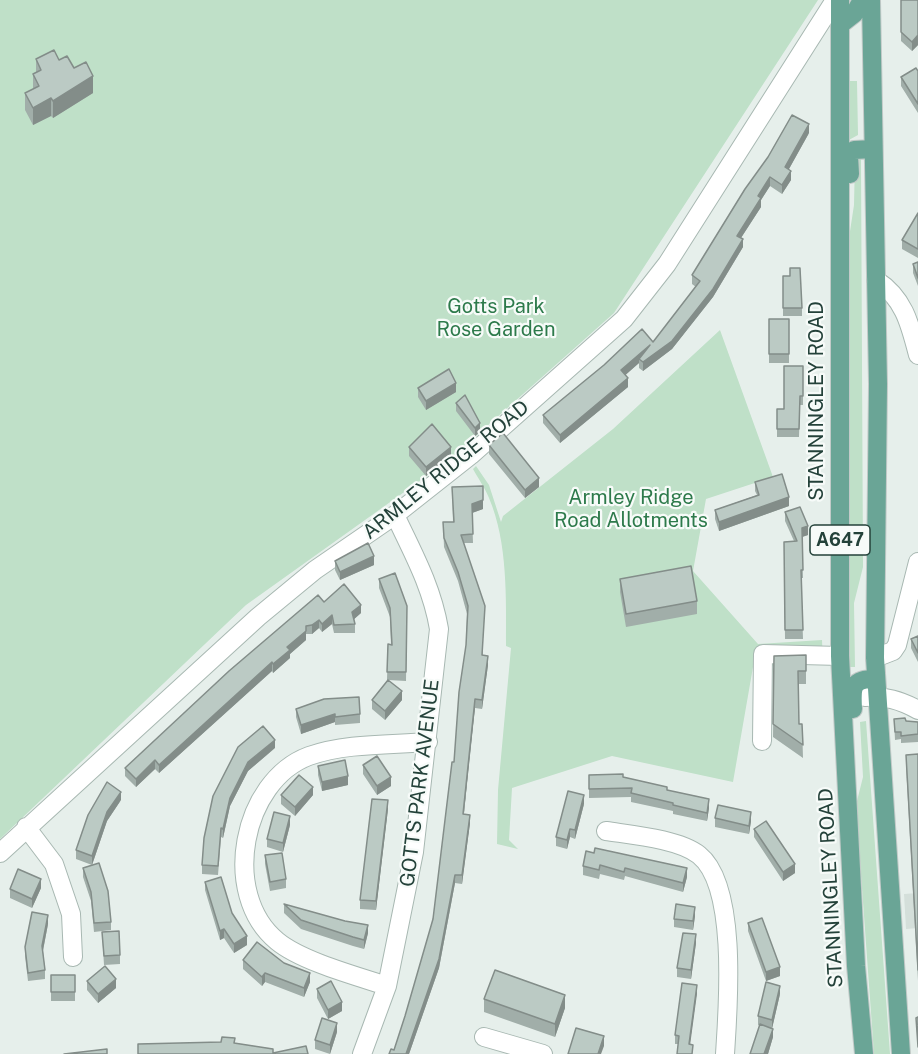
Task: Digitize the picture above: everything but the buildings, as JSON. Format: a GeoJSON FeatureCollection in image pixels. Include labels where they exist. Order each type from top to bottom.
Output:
{"type":"FeatureCollection","features":[{"type":"Feature","properties":{"kind":"main road","name":"STANNINGLEY ROAD"},"geometry":{"type":"LineString","coordinates":[[840,0],[840,656],[863,695],[902,1054]]}},
{"type":"Feature","properties":{"kind":"main road"},"geometry":{"type":"LineString","coordinates":[[840,25],[854,14],[862,0]]}},
{"type":"Feature","properties":{"kind":"main road","name":"STANNINGLEY ROAD"},"geometry":{"type":"LineString","coordinates":[[864,1054],[848,796],[863,695],[875,658],[878,384],[871,0]]}},
{"type":"Feature","properties":{"kind":"main road"},"geometry":{"type":"LineString","coordinates":[[839,234],[850,205],[849,156],[854,150],[873,149]]}},
{"type":"Feature","properties":{"kind":"main road"},"geometry":{"type":"LineString","coordinates":[[863,695],[862,625],[875,600]]}},
{"type":"Feature","properties":{"kind":"street","name":"ARMLEY RIDGE ROAD"},"geometry":{"type":"LineString","coordinates":[[0,853],[258,617],[315,570],[395,515],[471,454],[624,320],[667,264],[835,0]]}},
{"type":"Feature","properties":{"kind":"street","name":"ARMLEY RIDGE ROAD"},"geometry":{"type":"LineString","coordinates":[[802,55],[840,25]]}},
{"type":"Feature","properties":{"kind":"street"},"geometry":{"type":"LineString","coordinates":[[876,280],[891,290],[902,305],[918,355]]}},
{"type":"Feature","properties":{"kind":"street","name":"GOTTS PARK AVENUE"},"geometry":{"type":"LineString","coordinates":[[362,1054],[387,986],[414,852],[439,629],[435,604],[422,570],[395,515]]}},
{"type":"Feature","properties":{"kind":"street"},"geometry":{"type":"LineString","coordinates":[[875,658],[893,651],[897,645],[918,562]]}},
{"type":"Feature","properties":{"kind":"street"},"geometry":{"type":"LineString","coordinates":[[762,741],[763,654],[840,656]]}},
{"type":"Feature","properties":{"kind":"street"},"geometry":{"type":"LineString","coordinates":[[863,695],[903,701],[918,710]]}},
{"type":"Feature","properties":{"kind":"street"},"geometry":{"type":"LineString","coordinates":[[387,986],[339,970],[277,942],[259,921],[246,893],[242,865],[247,833],[270,789],[290,766],[309,756],[334,750],[428,742]]}},
{"type":"Feature","properties":{"kind":"street"},"geometry":{"type":"LineString","coordinates":[[27,827],[54,864],[71,914],[73,957]]}},
{"type":"Feature","properties":{"kind":"street"},"geometry":{"type":"LineString","coordinates":[[606,831],[666,842],[699,854],[713,873],[721,896],[725,931],[729,992],[725,1054]]}},
{"type":"Feature","properties":{"kind":"street"},"geometry":{"type":"LineString","coordinates":[[484,1037],[543,1054]]}},
{"type":"Feature","properties":{"kind":"shaded area"},"geometry":{"type":"Polygon","coordinates":[[[918,893],[918,928],[906,929],[904,894],[918,893]]]}},
{"type":"Feature","properties":{"kind":"green space","name":"Gotts Park Rose Garden"},"geometry":{"type":"Polygon","coordinates":[[[0,0],[818,0],[614,313],[449,460],[246,605],[0,839],[0,0]]]}},
{"type":"Feature","properties":{"kind":"green space"},"geometry":{"type":"Polygon","coordinates":[[[849,81],[857,81],[858,135],[847,141],[849,81]]]}},
{"type":"Feature","properties":{"kind":"green space"},"geometry":{"type":"Polygon","coordinates":[[[855,159],[861,159],[863,567],[854,603],[855,667],[848,667],[847,251],[854,205],[855,159]]]}},
{"type":"Feature","properties":{"kind":"green space","name":"Armley Ridge Road Allotments"},"geometry":{"type":"Polygon","coordinates":[[[720,330],[773,477],[706,499],[693,571],[758,644],[822,640],[823,663],[753,667],[733,782],[612,756],[512,788],[509,840],[518,849],[497,844],[498,790],[511,648],[506,646],[505,571],[500,533],[489,498],[473,469],[476,466],[489,485],[501,522],[503,516],[613,429],[720,330]]]}},
{"type":"Feature","properties":{"kind":"green space"},"geometry":{"type":"Polygon","coordinates":[[[866,721],[890,1054],[874,1054],[856,805],[863,777],[860,722],[866,721]]]}}]}
